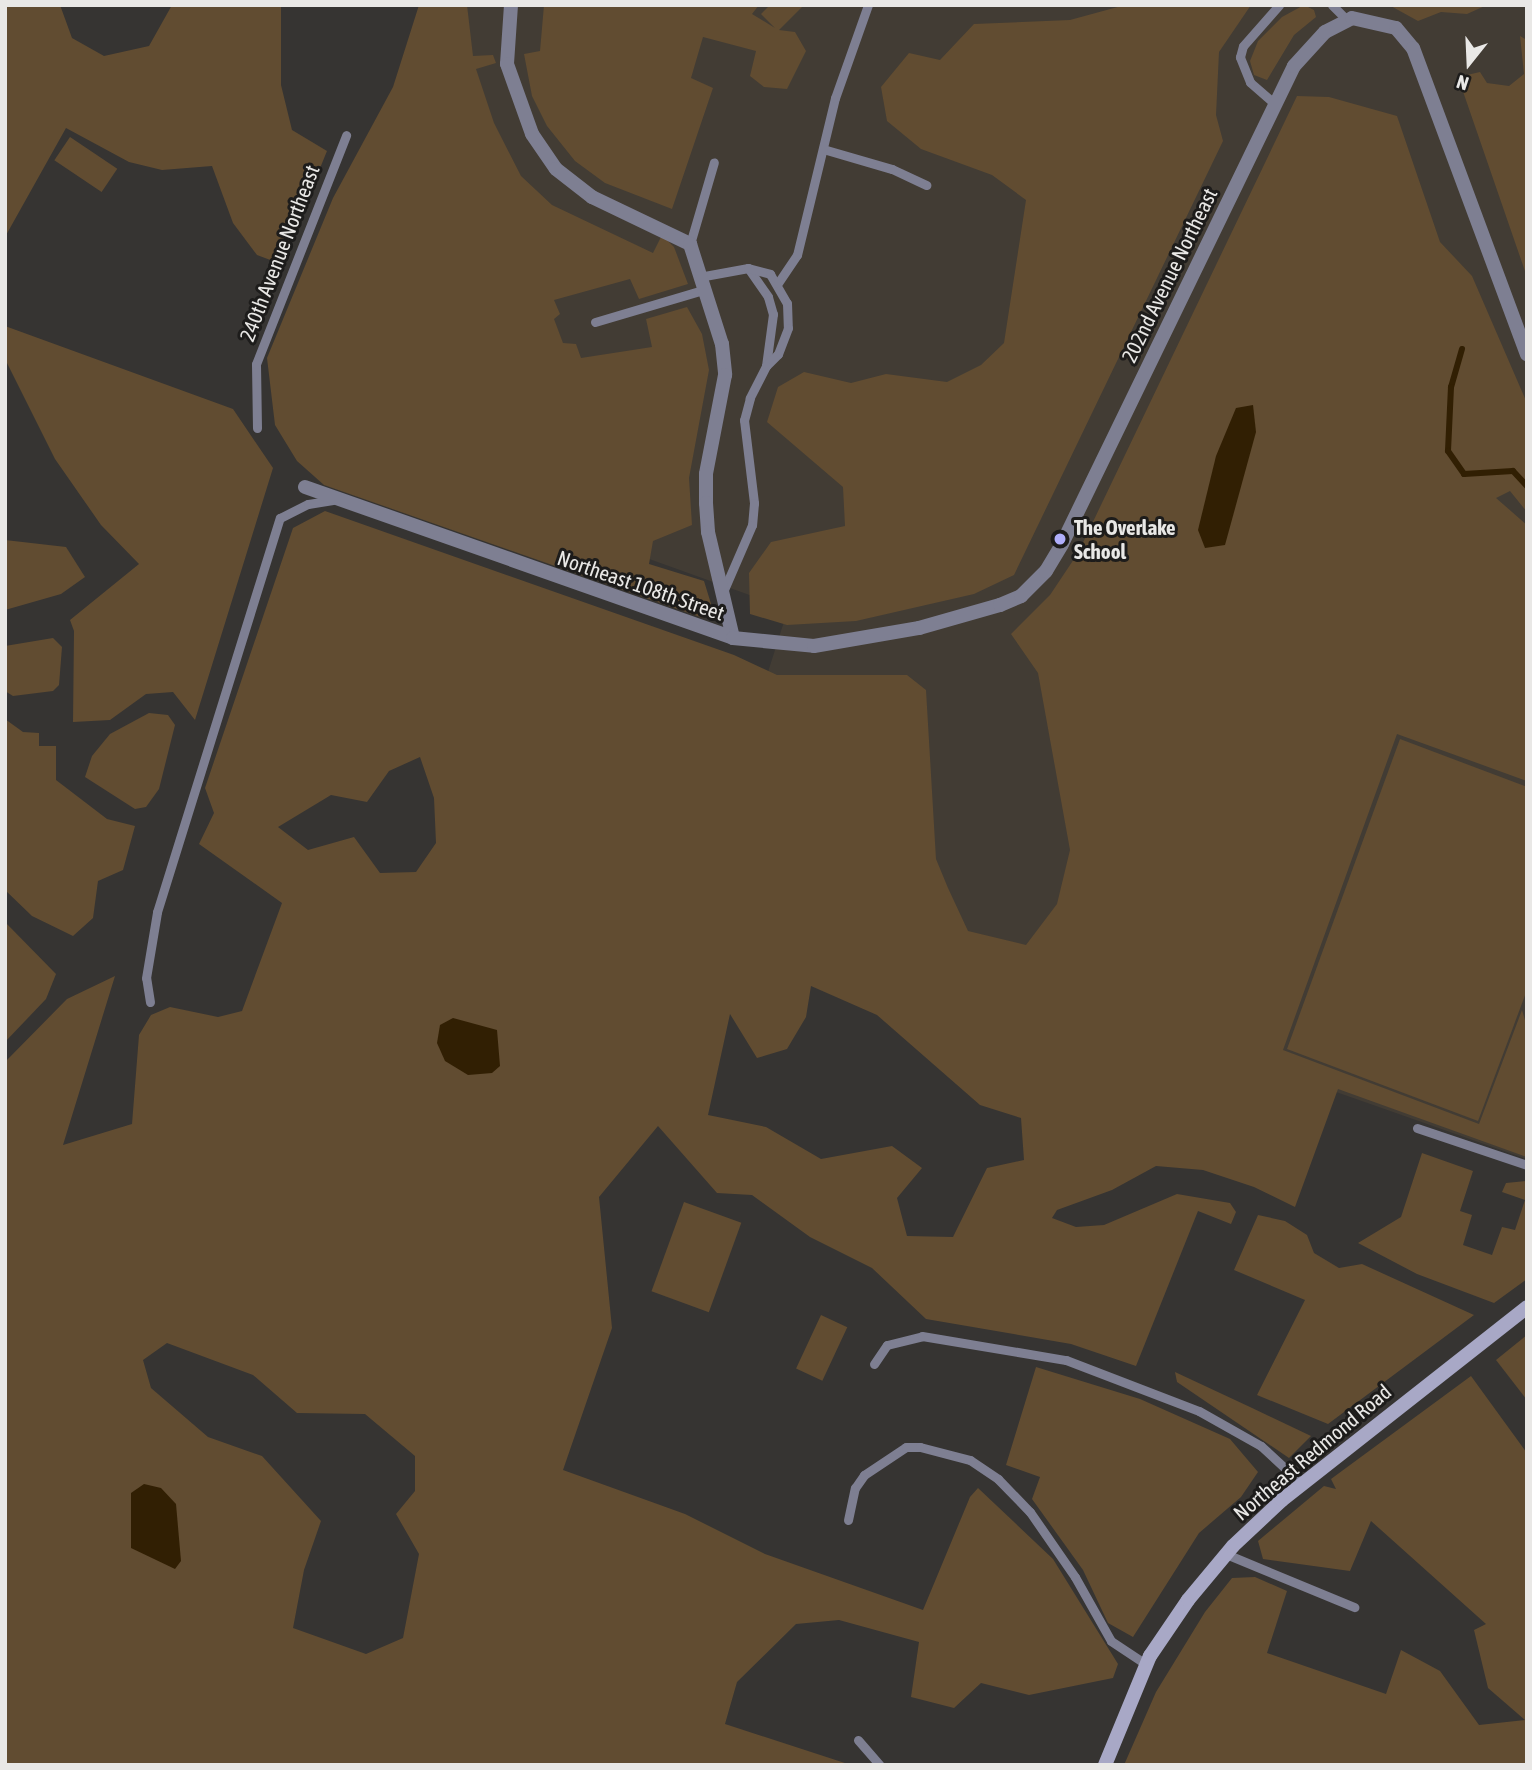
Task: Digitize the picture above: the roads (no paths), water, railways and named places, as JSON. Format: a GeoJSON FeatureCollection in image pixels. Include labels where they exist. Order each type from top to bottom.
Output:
{"type":"FeatureCollection","features":[{"type":"Feature","properties":{"kind":"street"},"geometry":{"type":"LineString","coordinates":[[511,5],[506,64],[532,134],[556,169],[592,197],[690,244],[708,310],[722,344],[725,375],[706,474],[708,532],[733,638]]}},
{"type":"Feature","properties":{"kind":"street"},"geometry":{"type":"LineString","coordinates":[[1350,19],[1396,28],[1413,48],[1527,354]]}},
{"type":"Feature","properties":{"kind":"street","name":"202nd Avenue Northeast"},"geometry":{"type":"LineString","coordinates":[[1046,571],[1294,66],[1325,32],[1350,19]]}},
{"type":"Feature","properties":{"kind":"street","name":"Northeast 108th Street"},"geometry":{"type":"LineString","coordinates":[[305,487],[733,638],[814,646],[919,628],[1011,601],[1046,571]]}},
{"type":"Feature","properties":{"kind":"street","name":"Northeast Redmond Road"},"geometry":{"type":"LineString","coordinates":[[1105,1765],[1148,1661],[1188,1600],[1226,1554],[1302,1484],[1527,1307]]}},
{"type":"Feature","properties":{"kind":"lane"},"geometry":{"type":"LineString","coordinates":[[778,283],[797,255],[835,98],[868,5]]}},
{"type":"Feature","properties":{"kind":"lane"},"geometry":{"type":"LineString","coordinates":[[1275,104],[1250,82],[1240,57],[1249,38],[1279,5]]}},
{"type":"Feature","properties":{"kind":"lane"},"geometry":{"type":"LineString","coordinates":[[1332,5],[1350,19]]}},
{"type":"Feature","properties":{"kind":"lane","name":"240th Avenue Northeast"},"geometry":{"type":"LineString","coordinates":[[257,428],[256,364],[346,135]]}},
{"type":"Feature","properties":{"kind":"lane"},"geometry":{"type":"LineString","coordinates":[[823,149],[855,156],[927,185]]}},
{"type":"Feature","properties":{"kind":"lane"},"geometry":{"type":"LineString","coordinates":[[690,244],[714,162]]}},
{"type":"Feature","properties":{"kind":"lane"},"geometry":{"type":"LineString","coordinates":[[723,592],[752,525],[754,493],[744,420],[766,366],[773,314],[768,297],[748,268]]}},
{"type":"Feature","properties":{"kind":"lane"},"geometry":{"type":"LineString","coordinates":[[595,322],[748,268],[770,274],[778,283],[787,303],[788,328],[778,354],[766,366]]}},
{"type":"Feature","properties":{"kind":"lane"},"geometry":{"type":"LineString","coordinates":[[150,1002],[146,978],[157,912],[280,518],[308,504],[339,499]]}},
{"type":"Feature","properties":{"kind":"lane"},"geometry":{"type":"LineString","coordinates":[[1417,1128],[1527,1165]]}},
{"type":"Feature","properties":{"kind":"lane"},"geometry":{"type":"LineString","coordinates":[[874,1364],[887,1345],[922,1336],[1066,1360],[1199,1411],[1261,1446],[1302,1484]]}},
{"type":"Feature","properties":{"kind":"lane"},"geometry":{"type":"LineString","coordinates":[[848,1520],[855,1488],[864,1475],[906,1447],[920,1447],[970,1460],[998,1479],[1030,1512],[1075,1577],[1111,1641],[1148,1661]]}},
{"type":"Feature","properties":{"kind":"lane"},"geometry":{"type":"LineString","coordinates":[[1226,1554],[1354,1606]]}},
{"type":"Feature","properties":{"kind":"lane"},"geometry":{"type":"LineString","coordinates":[[858,1740],[880,1765]]}},
{"type":"Feature","properties":{"kind":"waterway"},"geometry":{"type":"LineString","coordinates":[[1462,349],[1451,387],[1448,451],[1464,474],[1513,471],[1527,486]]}},
{"type":"Feature","properties":{"kind":"place","name":"The Overlake School"},"geometry":{"type":"Point","coordinates":[1060,539]}}]}
